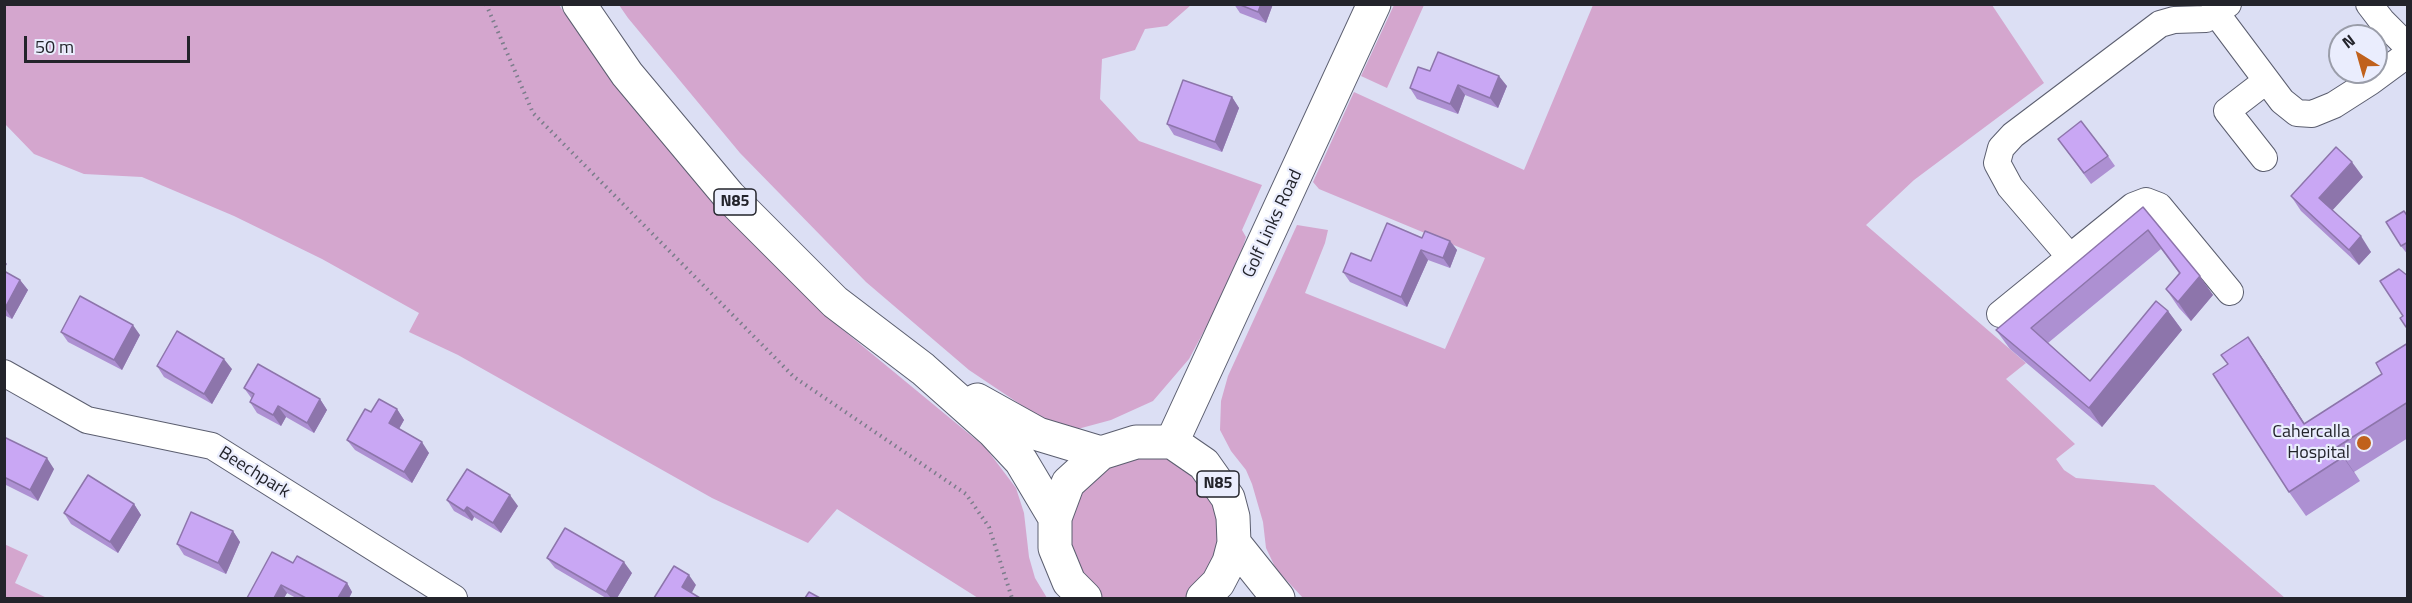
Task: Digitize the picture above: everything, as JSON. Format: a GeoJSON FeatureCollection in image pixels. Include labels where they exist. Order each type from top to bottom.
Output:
{"type":"FeatureCollection","features":[{"type":"Feature","properties":{"kind":"main road","name":"N85"},"geometry":{"type":"LineString","coordinates":[[579,4],[627,74],[729,196],[835,302],[924,369],[994,432],[1021,461],[1055,518]]}},
{"type":"Feature","properties":{"kind":"main road","name":"Golf Links Road"},"geometry":{"type":"LineString","coordinates":[[1172,442],[1374,4]]}},
{"type":"Feature","properties":{"kind":"main road","name":"N85"},"geometry":{"type":"LineString","coordinates":[[924,369],[1038,434],[1101,453]]}},
{"type":"Feature","properties":{"kind":"main road"},"geometry":{"type":"LineString","coordinates":[[1085,598],[1069,582],[1055,548],[1055,518],[1068,483],[1101,453],[1136,442],[1172,442]]}},
{"type":"Feature","properties":{"kind":"main road","name":"N85"},"geometry":{"type":"LineString","coordinates":[[1172,442],[1204,464],[1228,498],[1233,517],[1234,543],[1229,562],[1218,584],[1203,598]]}},
{"type":"Feature","properties":{"kind":"main road"},"geometry":{"type":"LineString","coordinates":[[1234,543],[1278,598]]}},
{"type":"Feature","properties":{"kind":"street"},"geometry":{"type":"LineString","coordinates":[[2369,4],[2408,47]]}},
{"type":"Feature","properties":{"kind":"street"},"geometry":{"type":"LineString","coordinates":[[2070,257],[2010,187],[1997,163],[2001,148],[2013,135],[2160,24],[2174,20],[2206,19],[2222,9],[2266,81],[2282,101],[2297,113],[2312,114],[2334,105],[2408,54]]}},
{"type":"Feature","properties":{"kind":"street"},"geometry":{"type":"LineString","coordinates":[[2264,158],[2227,111],[2266,81]]}},
{"type":"Feature","properties":{"kind":"street"},"geometry":{"type":"LineString","coordinates":[[2000,314],[2133,206],[2146,201],[2159,206],[2230,292]]}},
{"type":"Feature","properties":{"kind":"street","name":"Beechpark"},"geometry":{"type":"LineString","coordinates":[[4,373],[87,420],[212,446],[454,598]]}},
{"type":"Feature","properties":{"kind":"path"},"geometry":{"type":"LineString","coordinates":[[486,4],[533,113],[794,377],[966,494],[989,527],[1012,598]]}},
{"type":"Feature","properties":{"kind":"shaded area"},"geometry":{"type":"Polygon","coordinates":[[[5,5],[559,5],[608,76],[722,212],[837,325],[985,447],[1016,488],[1024,513],[1029,557],[1035,578],[1047,598],[978,598],[837,509],[808,543],[712,498],[458,355],[409,332],[419,313],[322,259],[234,216],[142,177],[84,174],[34,154],[5,124],[5,5]]]}},
{"type":"Feature","properties":{"kind":"shaded area"},"geometry":{"type":"Polygon","coordinates":[[[619,5],[1191,5],[1167,26],[1145,29],[1135,50],[1102,59],[1100,99],[1139,141],[1262,185],[1242,230],[1246,237],[1243,247],[1212,316],[1189,359],[1153,401],[1111,420],[1074,430],[1048,423],[969,370],[866,282],[740,153],[619,5]]]}},
{"type":"Feature","properties":{"kind":"shaded area"},"geometry":{"type":"Polygon","coordinates":[[[1394,5],[1424,5],[1387,88],[1361,76],[1394,5]]]}},
{"type":"Feature","properties":{"kind":"shaded area"},"geometry":{"type":"Polygon","coordinates":[[[1593,5],[1992,5],[2044,83],[1914,180],[1866,225],[2026,363],[2006,379],[2075,444],[2056,459],[2064,470],[2076,478],[2154,485],[2285,598],[1303,598],[1276,569],[1266,548],[1263,522],[1252,484],[1246,470],[1231,451],[1220,430],[1221,401],[1228,376],[1297,225],[1328,230],[1305,293],[1445,349],[1485,258],[1319,189],[1313,182],[1354,92],[1524,170],[1593,5]]]}},
{"type":"Feature","properties":{"kind":"shaded area"},"geometry":{"type":"Polygon","coordinates":[[[1114,458],[1179,458],[1203,477],[1224,533],[1200,589],[1186,598],[1102,598],[1080,578],[1068,549],[1070,504],[1114,458]]]}},
{"type":"Feature","properties":{"kind":"shaded area"},"geometry":{"type":"Polygon","coordinates":[[[4,544],[28,555],[15,583],[47,598],[5,598],[4,544]]]}},
{"type":"Feature","properties":{"kind":"building"},"geometry":{"type":"Polygon","coordinates":[[[1238,4],[1261,4],[1258,12],[1238,4]]]}},
{"type":"Feature","properties":{"kind":"building"},"geometry":{"type":"Polygon","coordinates":[[[1438,52],[1499,76],[1490,98],[1458,85],[1450,104],[1410,88],[1418,67],[1430,71],[1438,52]]]}},
{"type":"Feature","properties":{"kind":"building"},"geometry":{"type":"Polygon","coordinates":[[[1183,80],[1232,97],[1215,142],[1167,124],[1183,80]]]}},
{"type":"Feature","properties":{"kind":"building"},"geometry":{"type":"Polygon","coordinates":[[[2081,121],[2108,156],[2084,173],[2058,139],[2081,121]]]}},
{"type":"Feature","properties":{"kind":"building"},"geometry":{"type":"Polygon","coordinates":[[[2336,147],[2352,162],[2319,198],[2361,236],[2349,250],[2291,196],[2336,147]]]}},
{"type":"Feature","properties":{"kind":"building"},"geometry":{"type":"Polygon","coordinates":[[[2143,207],[2200,276],[2178,302],[2166,289],[2180,273],[2148,230],[2031,328],[2090,381],[2156,301],[2168,311],[2089,408],[1996,330],[2143,207]]]}},
{"type":"Feature","properties":{"kind":"building"},"geometry":{"type":"Polygon","coordinates":[[[2404,211],[2408,217],[2408,242],[2401,246],[2386,222],[2404,211]]]}},
{"type":"Feature","properties":{"kind":"building"},"geometry":{"type":"Polygon","coordinates":[[[1387,223],[1422,238],[1425,231],[1450,241],[1443,258],[1421,250],[1401,297],[1343,272],[1351,253],[1371,261],[1387,223]]]}},
{"type":"Feature","properties":{"kind":"building"},"geometry":{"type":"Polygon","coordinates":[[[2399,269],[2408,276],[2408,327],[2400,318],[2403,316],[2380,281],[2399,269]]]}},
{"type":"Feature","properties":{"kind":"building"},"geometry":{"type":"Polygon","coordinates":[[[4,271],[20,280],[5,308],[4,308],[4,271]]]}},
{"type":"Feature","properties":{"kind":"building"},"geometry":{"type":"Polygon","coordinates":[[[80,296],[133,325],[114,360],[61,332],[80,296]]]}},
{"type":"Feature","properties":{"kind":"building"},"geometry":{"type":"Polygon","coordinates":[[[177,331],[224,359],[204,394],[157,366],[177,331]]]}},
{"type":"Feature","properties":{"kind":"building"},"geometry":{"type":"Polygon","coordinates":[[[2248,337],[2304,424],[2382,374],[2376,363],[2408,343],[2408,402],[2337,447],[2343,457],[2289,492],[2213,374],[2228,364],[2221,355],[2248,337]]]}},
{"type":"Feature","properties":{"kind":"building"},"geometry":{"type":"Polygon","coordinates":[[[258,364],[320,399],[307,423],[278,406],[273,415],[250,402],[254,394],[244,388],[258,364]]]}},
{"type":"Feature","properties":{"kind":"building"},"geometry":{"type":"Polygon","coordinates":[[[379,399],[397,409],[389,423],[422,442],[404,472],[347,440],[365,409],[371,412],[379,399]]]}},
{"type":"Feature","properties":{"kind":"building"},"geometry":{"type":"Polygon","coordinates":[[[4,437],[47,458],[30,490],[4,477],[4,437]]]}},
{"type":"Feature","properties":{"kind":"building"},"geometry":{"type":"Polygon","coordinates":[[[467,469],[510,495],[493,523],[467,507],[464,511],[447,500],[467,469]]]}},
{"type":"Feature","properties":{"kind":"building"},"geometry":{"type":"Polygon","coordinates":[[[88,475],[134,504],[110,542],[64,513],[88,475]]]}},
{"type":"Feature","properties":{"kind":"building"},"geometry":{"type":"Polygon","coordinates":[[[191,512],[233,531],[218,563],[177,544],[191,512]]]}},
{"type":"Feature","properties":{"kind":"building"},"geometry":{"type":"Polygon","coordinates":[[[565,528],[624,562],[606,592],[547,558],[565,528]]]}},
{"type":"Feature","properties":{"kind":"building"},"geometry":{"type":"Polygon","coordinates":[[[272,552],[293,563],[297,556],[347,583],[338,598],[306,598],[281,585],[274,598],[247,598],[272,552]]]}},
{"type":"Feature","properties":{"kind":"building"},"geometry":{"type":"Polygon","coordinates":[[[674,566],[689,575],[682,587],[700,598],[654,598],[674,566]]]}},
{"type":"Feature","properties":{"kind":"building"},"geometry":{"type":"Polygon","coordinates":[[[809,592],[820,598],[805,598],[809,592]]]}},
{"type":"Feature","properties":{"kind":"place","name":"Cahercalla Hospital"},"geometry":{"type":"Point","coordinates":[2364,443]}}]}
